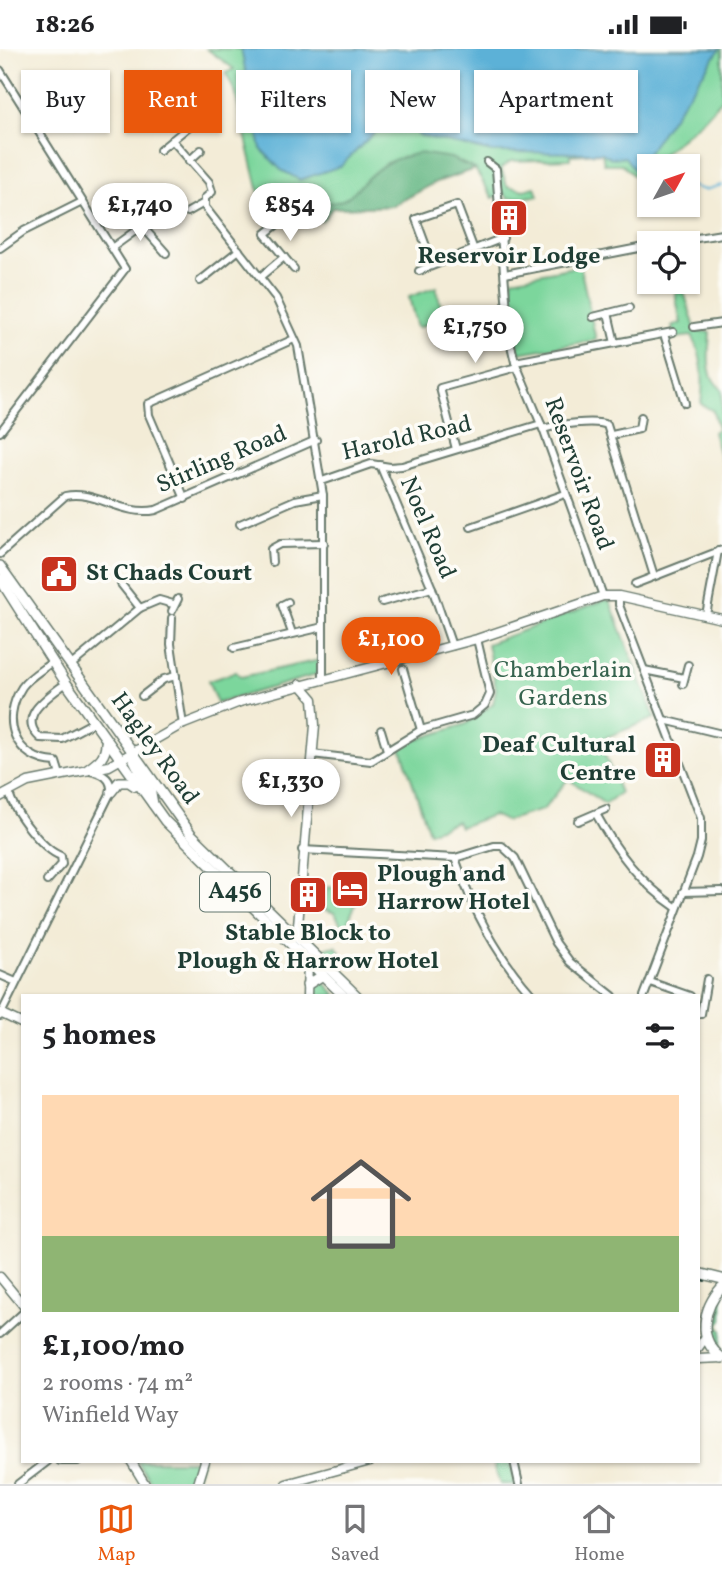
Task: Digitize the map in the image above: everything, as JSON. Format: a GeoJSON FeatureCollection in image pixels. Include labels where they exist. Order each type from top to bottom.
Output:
{"type":"FeatureCollection","features":[{"type":"Feature","properties":{"kind":"highway","name":"Hagley Road"},"geometry":{"type":"LineString","coordinates":[[0,566],[191,834],[295,941],[308,960],[342,994]]}},
{"type":"Feature","properties":{"kind":"highway","name":"Hagley Road"},"geometry":{"type":"LineString","coordinates":[[0,579],[66,683],[153,807],[184,842],[355,994]]}},
{"type":"Feature","properties":{"kind":"highway"},"geometry":{"type":"LineString","coordinates":[[66,683],[70,679],[71,667]]}},
{"type":"Feature","properties":{"kind":"highway"},"geometry":{"type":"LineString","coordinates":[[88,770],[101,761],[106,751],[106,741]]}},
{"type":"Feature","properties":{"kind":"highway"},"geometry":{"type":"LineString","coordinates":[[132,752],[137,771],[151,793],[153,807]]}},
{"type":"Feature","properties":{"kind":"highway"},"geometry":{"type":"LineString","coordinates":[[111,792],[123,781],[129,782],[142,792]]}},
{"type":"Feature","properties":{"kind":"highway"},"geometry":{"type":"LineString","coordinates":[[184,842],[191,834]]}},
{"type":"Feature","properties":{"kind":"highway"},"geometry":{"type":"LineString","coordinates":[[307,985],[323,975]]}},
{"type":"Feature","properties":{"kind":"highway"},"geometry":{"type":"LineString","coordinates":[[700,1274],[722,1279]]}},
{"type":"Feature","properties":{"kind":"highway"},"geometry":{"type":"LineString","coordinates":[[704,1320],[708,1307],[722,1287]]}},
{"type":"Feature","properties":{"kind":"highway"},"geometry":{"type":"LineString","coordinates":[[700,1310],[704,1320],[705,1338],[722,1358]]}},
{"type":"Feature","properties":{"kind":"main road"},"geometry":{"type":"LineString","coordinates":[[0,797],[28,782],[120,761],[183,725],[240,702],[477,639],[603,596],[619,596],[722,619]]}},
{"type":"Feature","properties":{"kind":"main road"},"geometry":{"type":"LineString","coordinates":[[295,941],[315,725],[313,699],[323,679]]}},
{"type":"Feature","properties":{"kind":"main road"},"geometry":{"type":"LineString","coordinates":[[300,684],[313,699]]}},
{"type":"Feature","properties":{"kind":"main road"},"geometry":{"type":"LineString","coordinates":[[307,994],[308,960]]}},
{"type":"Feature","properties":{"kind":"main road"},"geometry":{"type":"LineString","coordinates":[[0,1014],[21,1023]]}},
{"type":"Feature","properties":{"kind":"main road"},"geometry":{"type":"LineString","coordinates":[[0,1277],[21,1303]]}},
{"type":"Feature","properties":{"kind":"main road"},"geometry":{"type":"LineString","coordinates":[[700,1345],[705,1338]]}},
{"type":"Feature","properties":{"kind":"main road"},"geometry":{"type":"LineString","coordinates":[[700,1359],[722,1358]]}},
{"type":"Feature","properties":{"kind":"main road"},"geometry":{"type":"LineString","coordinates":[[132,1463],[145,1484]]}},
{"type":"Feature","properties":{"kind":"main road"},"geometry":{"type":"LineString","coordinates":[[198,1484],[204,1463]]}},
{"type":"Feature","properties":{"kind":"main road"},"geometry":{"type":"LineString","coordinates":[[286,1484],[363,1463]]}},
{"type":"Feature","properties":{"kind":"street"},"geometry":{"type":"LineString","coordinates":[[0,70],[124,264],[122,275],[0,432]]}},
{"type":"Feature","properties":{"kind":"street"},"geometry":{"type":"LineString","coordinates":[[160,150],[181,133]]}},
{"type":"Feature","properties":{"kind":"street"},"geometry":{"type":"LineString","coordinates":[[172,140],[212,188],[205,203],[188,212]]}},
{"type":"Feature","properties":{"kind":"street"},"geometry":{"type":"LineString","coordinates":[[189,161],[201,151]]}},
{"type":"Feature","properties":{"kind":"street","name":"Reservoir Road"},"geometry":{"type":"LineString","coordinates":[[486,162],[496,169],[508,324],[516,364],[542,427],[603,596]]}},
{"type":"Feature","properties":{"kind":"street"},"geometry":{"type":"LineString","coordinates":[[0,248],[24,231],[82,202]]}},
{"type":"Feature","properties":{"kind":"street"},"geometry":{"type":"LineString","coordinates":[[205,203],[283,310],[294,339],[322,481],[323,679]]}},
{"type":"Feature","properties":{"kind":"street"},"geometry":{"type":"LineString","coordinates":[[433,265],[416,219],[457,205],[474,250]]}},
{"type":"Feature","properties":{"kind":"street"},"geometry":{"type":"LineString","coordinates":[[285,218],[265,234],[294,269]]}},
{"type":"Feature","properties":{"kind":"street"},"geometry":{"type":"LineString","coordinates":[[113,247],[142,226],[166,253]]}},
{"type":"Feature","properties":{"kind":"street"},"geometry":{"type":"LineString","coordinates":[[700,238],[722,234]]}},
{"type":"Feature","properties":{"kind":"street"},"geometry":{"type":"LineString","coordinates":[[419,271],[503,238]]}},
{"type":"Feature","properties":{"kind":"street"},"geometry":{"type":"LineString","coordinates":[[505,274],[637,248]]}},
{"type":"Feature","properties":{"kind":"street"},"geometry":{"type":"LineString","coordinates":[[214,285],[203,279],[239,250]]}},
{"type":"Feature","properties":{"kind":"street"},"geometry":{"type":"LineString","coordinates":[[260,277],[284,257]]}},
{"type":"Feature","properties":{"kind":"street"},"geometry":{"type":"LineString","coordinates":[[593,317],[629,308]]}},
{"type":"Feature","properties":{"kind":"street"},"geometry":{"type":"LineString","coordinates":[[608,313],[615,343]]}},
{"type":"Feature","properties":{"kind":"street"},"geometry":{"type":"LineString","coordinates":[[694,327],[705,329],[722,323]]}},
{"type":"Feature","properties":{"kind":"street"},"geometry":{"type":"LineString","coordinates":[[441,344],[508,324]]}},
{"type":"Feature","properties":{"kind":"street"},"geometry":{"type":"LineString","coordinates":[[456,449],[440,389],[516,364],[673,332]]}},
{"type":"Feature","properties":{"kind":"street"},"geometry":{"type":"LineString","coordinates":[[664,334],[687,403],[677,406]]}},
{"type":"Feature","properties":{"kind":"street"},"geometry":{"type":"LineString","coordinates":[[185,499],[149,415],[148,404],[294,339]]}},
{"type":"Feature","properties":{"kind":"street"},"geometry":{"type":"LineString","coordinates":[[641,417],[639,429],[612,435],[654,576]]}},
{"type":"Feature","properties":{"kind":"street","name":"Harold Road"},"geometry":{"type":"LineString","coordinates":[[322,481],[371,464],[402,465],[560,424],[600,422],[607,425],[612,435]]}},
{"type":"Feature","properties":{"kind":"street","name":"Stirling Road"},"geometry":{"type":"LineString","coordinates":[[0,554],[65,496],[79,496],[143,513],[185,499],[316,440]]}},
{"type":"Feature","properties":{"kind":"street","name":"Noel Road"},"geometry":{"type":"LineString","coordinates":[[380,465],[432,589],[452,646]]}},
{"type":"Feature","properties":{"kind":"street"},"geometry":{"type":"LineString","coordinates":[[471,527],[565,494]]}},
{"type":"Feature","properties":{"kind":"street"},"geometry":{"type":"LineString","coordinates":[[240,524],[295,500],[323,495]]}},
{"type":"Feature","properties":{"kind":"street"},"geometry":{"type":"LineString","coordinates":[[272,562],[271,549],[280,544],[324,543]]}},
{"type":"Feature","properties":{"kind":"street"},"geometry":{"type":"LineString","coordinates":[[635,584],[720,551]]}},
{"type":"Feature","properties":{"kind":"street"},"geometry":{"type":"LineString","coordinates":[[706,615],[720,551]]}},
{"type":"Feature","properties":{"kind":"street"},"geometry":{"type":"LineString","coordinates":[[121,583],[140,608]]}},
{"type":"Feature","properties":{"kind":"street"},"geometry":{"type":"LineString","coordinates":[[392,587],[395,598]]}},
{"type":"Feature","properties":{"kind":"street"},"geometry":{"type":"LineString","coordinates":[[382,602],[432,589]]}},
{"type":"Feature","properties":{"kind":"street"},"geometry":{"type":"LineString","coordinates":[[619,596],[619,605],[701,818],[701,841],[645,994]]}},
{"type":"Feature","properties":{"kind":"street"},"geometry":{"type":"LineString","coordinates":[[71,667],[140,608],[159,600],[174,608],[176,675],[183,725]]}},
{"type":"Feature","properties":{"kind":"street"},"geometry":{"type":"LineString","coordinates":[[288,602],[282,605],[292,633]]}},
{"type":"Feature","properties":{"kind":"street"},"geometry":{"type":"LineString","coordinates":[[234,648],[323,627]]}},
{"type":"Feature","properties":{"kind":"street"},"geometry":{"type":"LineString","coordinates":[[312,754],[371,761],[421,730],[466,719],[487,703],[490,690],[477,639]]}},
{"type":"Feature","properties":{"kind":"street"},"geometry":{"type":"LineString","coordinates":[[52,662],[21,688],[10,715],[10,726],[18,746],[29,755],[56,762],[60,775]]}},
{"type":"Feature","properties":{"kind":"street"},"geometry":{"type":"LineString","coordinates":[[644,670],[684,681],[688,665]]}},
{"type":"Feature","properties":{"kind":"street"},"geometry":{"type":"LineString","coordinates":[[403,669],[421,730]]}},
{"type":"Feature","properties":{"kind":"street"},"geometry":{"type":"LineString","coordinates":[[142,696],[164,679],[176,675]]}},
{"type":"Feature","properties":{"kind":"street"},"geometry":{"type":"LineString","coordinates":[[66,683],[30,716],[29,725],[33,732],[40,738],[62,739],[94,722]]}},
{"type":"Feature","properties":{"kind":"street"},"geometry":{"type":"LineString","coordinates":[[664,720],[722,734]]}},
{"type":"Feature","properties":{"kind":"street"},"geometry":{"type":"LineString","coordinates":[[381,730],[387,750]]}},
{"type":"Feature","properties":{"kind":"street"},"geometry":{"type":"LineString","coordinates":[[0,1014],[111,792],[112,785],[106,776],[88,770]]}},
{"type":"Feature","properties":{"kind":"street"},"geometry":{"type":"LineString","coordinates":[[9,792],[17,812],[53,853],[74,866]]}},
{"type":"Feature","properties":{"kind":"street"},"geometry":{"type":"LineString","coordinates":[[578,821],[606,809]]}},
{"type":"Feature","properties":{"kind":"street"},"geometry":{"type":"LineString","coordinates":[[596,814],[612,843],[638,876],[654,893],[677,908]]}},
{"type":"Feature","properties":{"kind":"street"},"geometry":{"type":"LineString","coordinates":[[302,850],[455,858],[494,846],[509,850],[556,943],[570,963],[610,994]]}},
{"type":"Feature","properties":{"kind":"street"},"geometry":{"type":"LineString","coordinates":[[47,881],[62,864],[61,856]]}},
{"type":"Feature","properties":{"kind":"street"},"geometry":{"type":"LineString","coordinates":[[455,858],[483,927],[504,961],[531,994]]}},
{"type":"Feature","properties":{"kind":"street"},"geometry":{"type":"LineString","coordinates":[[683,893],[722,891]]}},
{"type":"Feature","properties":{"kind":"street"},"geometry":{"type":"LineString","coordinates":[[0,975],[16,982]]}},
{"type":"Feature","properties":{"kind":"street"},"geometry":{"type":"LineString","coordinates":[[701,1014],[701,999],[707,979]]}},
{"type":"Feature","properties":{"kind":"street"},"geometry":{"type":"LineString","coordinates":[[650,982],[684,994]]}},
{"type":"Feature","properties":{"kind":"street"},"geometry":{"type":"LineString","coordinates":[[0,1334],[21,1315]]}},
{"type":"Feature","properties":{"kind":"street"},"geometry":{"type":"LineString","coordinates":[[18,1484],[45,1463]]}},
{"type":"Feature","properties":{"kind":"street"},"geometry":{"type":"LineString","coordinates":[[514,1463],[519,1484]]}},
{"type":"Feature","properties":{"kind":"green space"},"geometry":{"type":"Polygon","coordinates":[[[207,49],[722,49],[722,99],[704,119],[663,154],[637,154],[636,178],[622,164],[604,164],[602,153],[570,155],[570,159],[511,161],[501,168],[507,186],[524,190],[535,187],[538,196],[508,198],[504,193],[493,198],[475,169],[436,182],[392,206],[332,208],[322,221],[262,205],[245,133],[351,133],[351,70],[236,70],[236,96],[226,73],[234,69],[207,49]]]}},
{"type":"Feature","properties":{"kind":"green space"},"geometry":{"type":"Polygon","coordinates":[[[419,153],[451,158],[475,169],[436,182],[392,206],[332,208],[322,221],[262,205],[259,196],[275,187],[312,201],[341,201],[382,166],[419,153]]]}},
{"type":"Feature","properties":{"kind":"green space"},"geometry":{"type":"Polygon","coordinates":[[[580,266],[596,340],[519,353],[512,324],[512,279],[580,266]]]}},
{"type":"Feature","properties":{"kind":"green space"},"geometry":{"type":"Polygon","coordinates":[[[436,287],[444,319],[417,328],[409,297],[436,287]]]}},
{"type":"Feature","properties":{"kind":"green space"},"geometry":{"type":"Polygon","coordinates":[[[675,294],[685,294],[696,331],[710,332],[710,371],[716,384],[722,389],[722,462],[713,432],[718,428],[713,411],[701,404],[702,369],[696,344],[692,336],[675,338],[672,326],[681,323],[675,294]]]}},
{"type":"Feature","properties":{"kind":"green space","name":"Chamberlain Gardens"},"geometry":{"type":"Polygon","coordinates":[[[605,600],[610,601],[655,718],[599,740],[620,793],[605,804],[568,779],[543,810],[505,821],[493,815],[460,827],[457,821],[429,832],[400,745],[466,724],[493,704],[496,689],[487,644],[605,600]]]}},
{"type":"Feature","properties":{"kind":"green space"},"geometry":{"type":"Polygon","coordinates":[[[320,660],[319,673],[312,676],[217,703],[208,681],[236,672],[241,677],[320,660]]]}},
{"type":"Feature","properties":{"kind":"green space"},"geometry":{"type":"Polygon","coordinates":[[[327,887],[358,891],[357,901],[344,931],[335,913],[324,909],[327,887]]]}},
{"type":"Feature","properties":{"kind":"green space"},"geometry":{"type":"Polygon","coordinates":[[[336,946],[343,956],[337,967],[320,949],[336,946]]]}},
{"type":"Feature","properties":{"kind":"green space"},"geometry":{"type":"Polygon","coordinates":[[[321,979],[335,994],[313,994],[314,983],[321,979]]]}},
{"type":"Feature","properties":{"kind":"green space"},"geometry":{"type":"Polygon","coordinates":[[[722,1295],[722,1319],[718,1325],[722,1330],[720,1348],[712,1335],[710,1321],[722,1295]]]}},
{"type":"Feature","properties":{"kind":"green space"},"geometry":{"type":"Polygon","coordinates":[[[138,1463],[201,1463],[194,1484],[152,1484],[138,1463]]]}},
{"type":"Feature","properties":{"kind":"green space"},"geometry":{"type":"Polygon","coordinates":[[[493,1463],[510,1463],[515,1484],[500,1484],[493,1463]]]}},
{"type":"Feature","properties":{"kind":"water"},"geometry":{"type":"Polygon","coordinates":[[[241,49],[720,49],[647,154],[637,154],[635,171],[625,157],[611,158],[602,153],[492,152],[417,135],[460,133],[460,70],[365,70],[365,133],[374,133],[341,166],[300,180],[281,170],[261,149],[258,133],[351,133],[351,70],[245,70],[241,49]]]}},
{"type":"Feature","properties":{"kind":"waterway"},"geometry":{"type":"LineString","coordinates":[[700,189],[722,185]]}},
{"type":"Feature","properties":{"kind":"tram line"},"geometry":{"type":"LineString","coordinates":[[700,1280],[705,1281]]}},
{"type":"Feature","properties":{"kind":"place","name":"Reservoir Lodge"},"geometry":{"type":"Point","coordinates":[509,218]}},
{"type":"Feature","properties":{"kind":"place","name":"St Chads Court"},"geometry":{"type":"Point","coordinates":[59,574]}},
{"type":"Feature","properties":{"kind":"place","name":"Deaf Cultural Centre"},"geometry":{"type":"Point","coordinates":[663,760]}},
{"type":"Feature","properties":{"kind":"place","name":"Plough and Harrow Hotel"},"geometry":{"type":"Point","coordinates":[350,889]}},
{"type":"Feature","properties":{"kind":"place","name":"Stable Block to Plough & Harrow Hotel"},"geometry":{"type":"Point","coordinates":[308,895]}}]}
